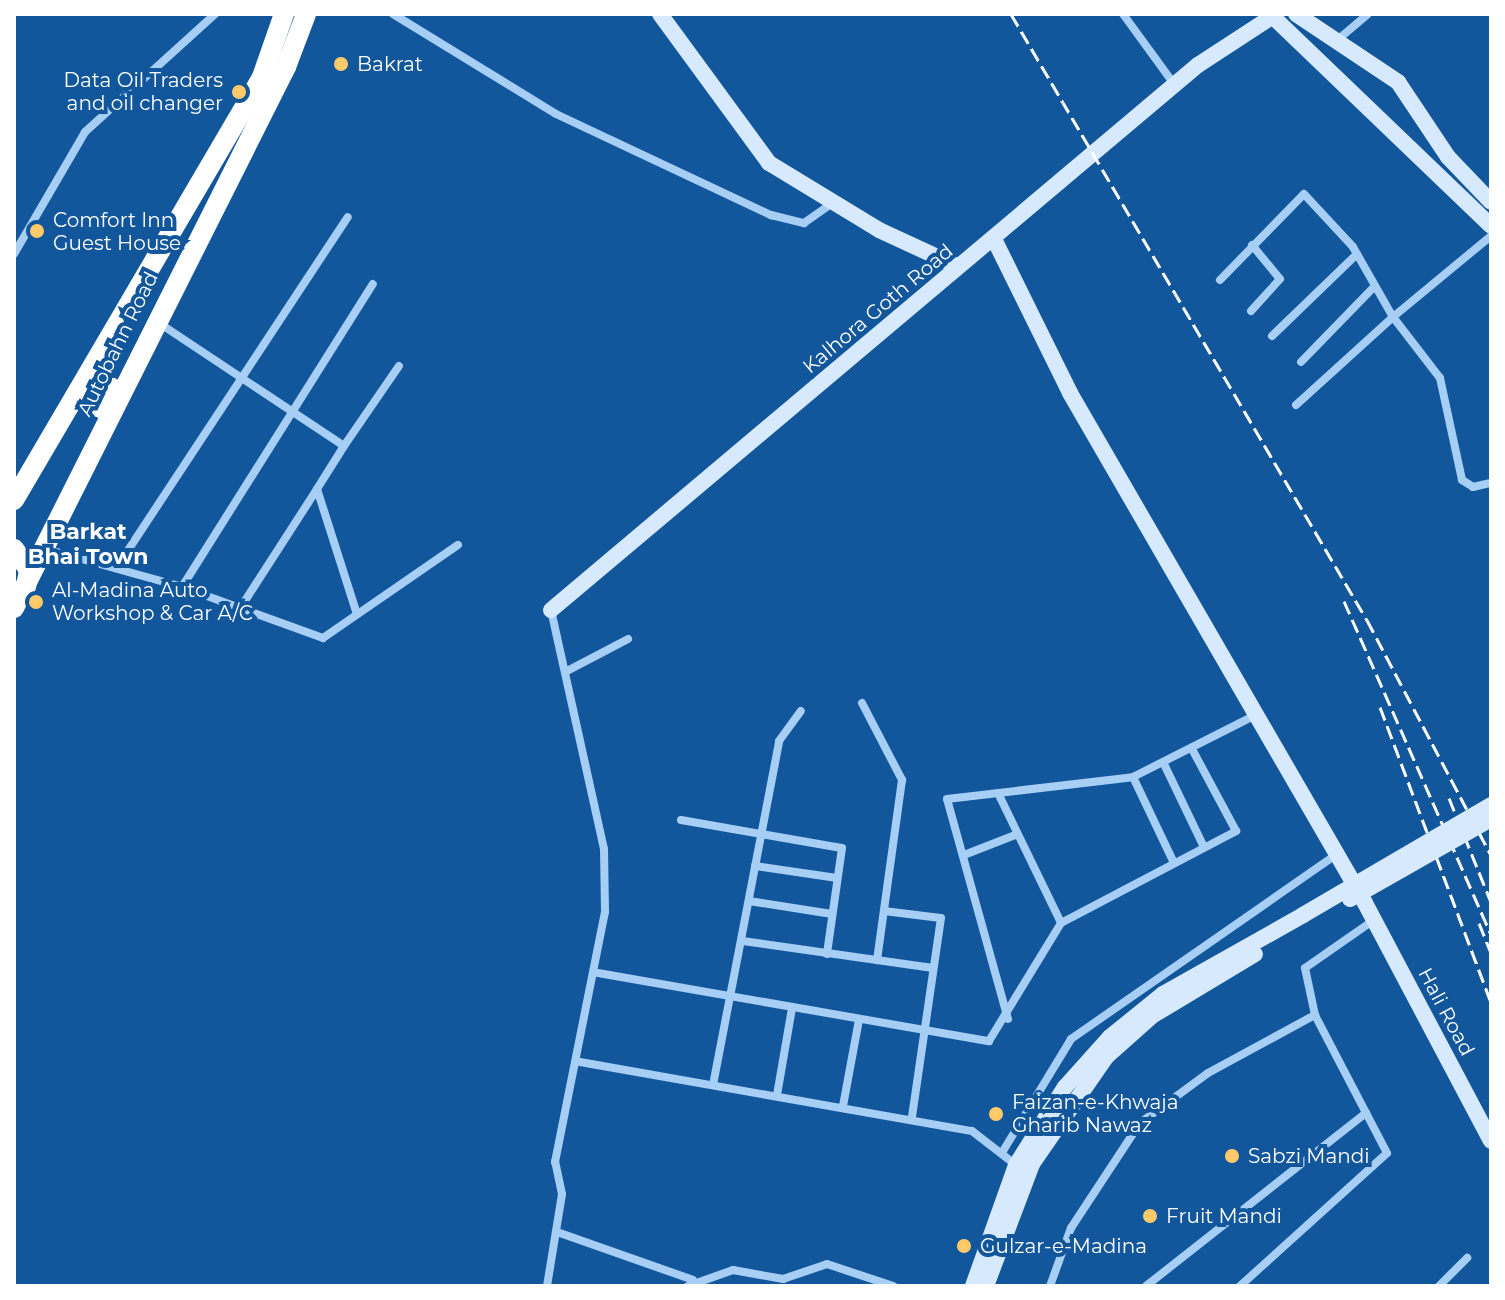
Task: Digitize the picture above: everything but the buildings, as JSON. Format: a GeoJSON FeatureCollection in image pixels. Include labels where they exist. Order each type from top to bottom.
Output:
{"type":"FeatureCollection","features":[{"type":"Feature","properties":{"kind":"highway","name":"Autobahn Road"},"geometry":{"type":"LineString","coordinates":[[14,500],[262,77],[284,14]]}},
{"type":"Feature","properties":{"kind":"highway","name":"Autobahn Road"},"geometry":{"type":"LineString","coordinates":[[14,608],[46,549],[155,320],[286,67],[306,14]]}},
{"type":"Feature","properties":{"kind":"highway"},"geometry":{"type":"LineString","coordinates":[[109,336],[89,393],[97,408],[120,370],[142,352]]}},
{"type":"Feature","properties":{"kind":"highway"},"geometry":{"type":"LineString","coordinates":[[14,549],[29,570],[20,594]]}},
{"type":"Feature","properties":{"kind":"street"},"geometry":{"type":"LineString","coordinates":[[14,254],[85,132],[215,14]]}},
{"type":"Feature","properties":{"kind":"street"},"geometry":{"type":"LineString","coordinates":[[393,14],[556,114],[771,215],[804,223],[831,204]]}},
{"type":"Feature","properties":{"kind":"street"},"geometry":{"type":"LineString","coordinates":[[660,14],[748,141],[831,204],[957,266]]}},
{"type":"Feature","properties":{"kind":"street"},"geometry":{"type":"LineString","coordinates":[[1123,14],[1175,85]]}},
{"type":"Feature","properties":{"kind":"street"},"geometry":{"type":"LineString","coordinates":[[1296,14],[1398,82],[1448,157],[1491,202]]}},
{"type":"Feature","properties":{"kind":"street"},"geometry":{"type":"LineString","coordinates":[[1334,42],[1368,14]]}},
{"type":"Feature","properties":{"kind":"street"},"geometry":{"type":"LineString","coordinates":[[1273,15],[1336,72],[1491,226]]}},
{"type":"Feature","properties":{"kind":"street","name":"Kalhora Goth Road"},"geometry":{"type":"LineString","coordinates":[[551,610],[957,266],[995,241],[1175,85],[1273,15]]}},
{"type":"Feature","properties":{"kind":"street"},"geometry":{"type":"LineString","coordinates":[[1336,72],[1351,69],[1351,53]]}},
{"type":"Feature","properties":{"kind":"street"},"geometry":{"type":"LineString","coordinates":[[1220,280],[1304,194],[1357,254],[1393,317],[1440,378],[1462,480],[1473,487],[1491,483]]}},
{"type":"Feature","properties":{"kind":"street"},"geometry":{"type":"LineString","coordinates":[[117,567],[238,376],[348,217]]}},
{"type":"Feature","properties":{"kind":"street"},"geometry":{"type":"LineString","coordinates":[[1296,405],[1393,317],[1491,236]]}},
{"type":"Feature","properties":{"kind":"street","name":"Hali Road"},"geometry":{"type":"LineString","coordinates":[[995,241],[1070,393],[1254,716],[1365,903],[1491,1141]]}},
{"type":"Feature","properties":{"kind":"street"},"geometry":{"type":"LineString","coordinates":[[1251,311],[1280,279],[1252,245]]}},
{"type":"Feature","properties":{"kind":"street"},"geometry":{"type":"LineString","coordinates":[[1272,336],[1357,254]]}},
{"type":"Feature","properties":{"kind":"street"},"geometry":{"type":"LineString","coordinates":[[182,587],[373,284]]}},
{"type":"Feature","properties":{"kind":"street"},"geometry":{"type":"LineString","coordinates":[[1301,362],[1375,286]]}},
{"type":"Feature","properties":{"kind":"street"},"geometry":{"type":"LineString","coordinates":[[155,320],[344,446]]}},
{"type":"Feature","properties":{"kind":"street"},"geometry":{"type":"LineString","coordinates":[[241,607],[399,366]]}},
{"type":"Feature","properties":{"kind":"street"},"geometry":{"type":"LineString","coordinates":[[317,489],[357,614]]}},
{"type":"Feature","properties":{"kind":"street"},"geometry":{"type":"LineString","coordinates":[[46,549],[182,587],[323,638],[458,545]]}},
{"type":"Feature","properties":{"kind":"street"},"geometry":{"type":"LineString","coordinates":[[547,1286],[562,1194],[555,1162],[598,973],[604,849],[567,671],[551,610]]}},
{"type":"Feature","properties":{"kind":"street"},"geometry":{"type":"LineString","coordinates":[[567,671],[628,639]]}},
{"type":"Feature","properties":{"kind":"street"},"geometry":{"type":"LineString","coordinates":[[862,703],[902,780],[877,960]]}},
{"type":"Feature","properties":{"kind":"street"},"geometry":{"type":"LineString","coordinates":[[713,1085],[779,741],[801,711]]}},
{"type":"Feature","properties":{"kind":"street"},"geometry":{"type":"LineString","coordinates":[[1008,1020],[947,799],[1133,777],[1254,716]]}},
{"type":"Feature","properties":{"kind":"street"},"geometry":{"type":"LineString","coordinates":[[598,973],[989,1041],[1008,1020],[1061,923],[1236,831],[1192,749]]}},
{"type":"Feature","properties":{"kind":"street"},"geometry":{"type":"LineString","coordinates":[[1164,764],[1204,847]]}},
{"type":"Feature","properties":{"kind":"street"},"geometry":{"type":"LineString","coordinates":[[1133,777],[1174,863]]}},
{"type":"Feature","properties":{"kind":"street"},"geometry":{"type":"LineString","coordinates":[[998,793],[1015,835],[1061,923]]}},
{"type":"Feature","properties":{"kind":"street"},"geometry":{"type":"LineString","coordinates":[[986,1286],[1032,1164],[1106,1057],[1152,1016],[1491,805]]}},
{"type":"Feature","properties":{"kind":"street"},"geometry":{"type":"LineString","coordinates":[[973,1286],[1016,1165],[1065,1087],[1110,1037],[1163,994],[1491,819]]}},
{"type":"Feature","properties":{"kind":"street"},"geometry":{"type":"LineString","coordinates":[[681,820],[842,848],[827,954]]}},
{"type":"Feature","properties":{"kind":"street"},"geometry":{"type":"LineString","coordinates":[[964,855],[1015,835]]}},
{"type":"Feature","properties":{"kind":"street"},"geometry":{"type":"LineString","coordinates":[[1003,1151],[1071,1039],[1337,854]]}},
{"type":"Feature","properties":{"kind":"street"},"geometry":{"type":"LineString","coordinates":[[755,866],[837,878]]}},
{"type":"Feature","properties":{"kind":"street"},"geometry":{"type":"LineString","coordinates":[[749,901],[832,914]]}},
{"type":"Feature","properties":{"kind":"street"},"geometry":{"type":"LineString","coordinates":[[884,911],[941,918],[912,1118]]}},
{"type":"Feature","properties":{"kind":"street"},"geometry":{"type":"LineString","coordinates":[[1240,1286],[1387,1153],[1315,1015],[1305,968],[1374,920]]}},
{"type":"Feature","properties":{"kind":"street"},"geometry":{"type":"LineString","coordinates":[[743,941],[933,968]]}},
{"type":"Feature","properties":{"kind":"street"},"geometry":{"type":"LineString","coordinates":[[777,1095],[792,1008]]}},
{"type":"Feature","properties":{"kind":"street"},"geometry":{"type":"LineString","coordinates":[[1050,1286],[1071,1228],[1140,1123],[1208,1073],[1315,1015]]}},
{"type":"Feature","properties":{"kind":"street"},"geometry":{"type":"LineString","coordinates":[[843,1106],[859,1020]]}},
{"type":"Feature","properties":{"kind":"street"},"geometry":{"type":"LineString","coordinates":[[580,1062],[912,1118],[972,1131],[1003,1151],[1016,1165]]}},
{"type":"Feature","properties":{"kind":"street"},"geometry":{"type":"LineString","coordinates":[[1146,1286],[1366,1113]]}},
{"type":"Feature","properties":{"kind":"street"},"geometry":{"type":"LineString","coordinates":[[557,1232],[690,1283],[733,1270],[803,1277],[827,1264],[893,1286]]}},
{"type":"Feature","properties":{"kind":"street"},"geometry":{"type":"LineString","coordinates":[[1439,1286],[1467,1258]]}},
{"type":"Feature","properties":{"kind":"railway"},"geometry":{"type":"LineString","coordinates":[[1011,14],[1367,620],[1491,855]]}},
{"type":"Feature","properties":{"kind":"railway"},"geometry":{"type":"LineString","coordinates":[[1344,601],[1491,934]]}},
{"type":"Feature","properties":{"kind":"railway"},"geometry":{"type":"LineString","coordinates":[[1380,707],[1491,1002]]}},
{"type":"Feature","properties":{"kind":"railway"},"geometry":{"type":"LineString","coordinates":[[1449,798],[1491,902]]}},
{"type":"Feature","properties":{"kind":"railway"},"geometry":{"type":"LineString","coordinates":[[1479,923],[1491,953]]}},
{"type":"Feature","properties":{"kind":"place","name":"Bakrat"},"geometry":{"type":"Point","coordinates":[341,64]}},
{"type":"Feature","properties":{"kind":"place","name":"Data Oil Traders and oil changer"},"geometry":{"type":"Point","coordinates":[239,92]}},
{"type":"Feature","properties":{"kind":"place","name":"Comfort Inn Guest House"},"geometry":{"type":"Point","coordinates":[37,231]}},
{"type":"Feature","properties":{"kind":"place","name":"Al-Madina Auto Workshop & Car A/C"},"geometry":{"type":"Point","coordinates":[36,602]}},
{"type":"Feature","properties":{"kind":"place","name":"Faizan-e-Khwaja Gharib Nawaz"},"geometry":{"type":"Point","coordinates":[996,1114]}},
{"type":"Feature","properties":{"kind":"place","name":"Sabzi Mandi"},"geometry":{"type":"Point","coordinates":[1232,1156]}},
{"type":"Feature","properties":{"kind":"place","name":"Fruit Mandi"},"geometry":{"type":"Point","coordinates":[1150,1216]}},
{"type":"Feature","properties":{"kind":"place","name":"Gulzar-e-Madina"},"geometry":{"type":"Point","coordinates":[964,1246]}},
{"type":"Feature","properties":{"kind":"district","name":"Barkat Bhai Town"},"geometry":{"type":"Point","coordinates":[88,544]}}]}
